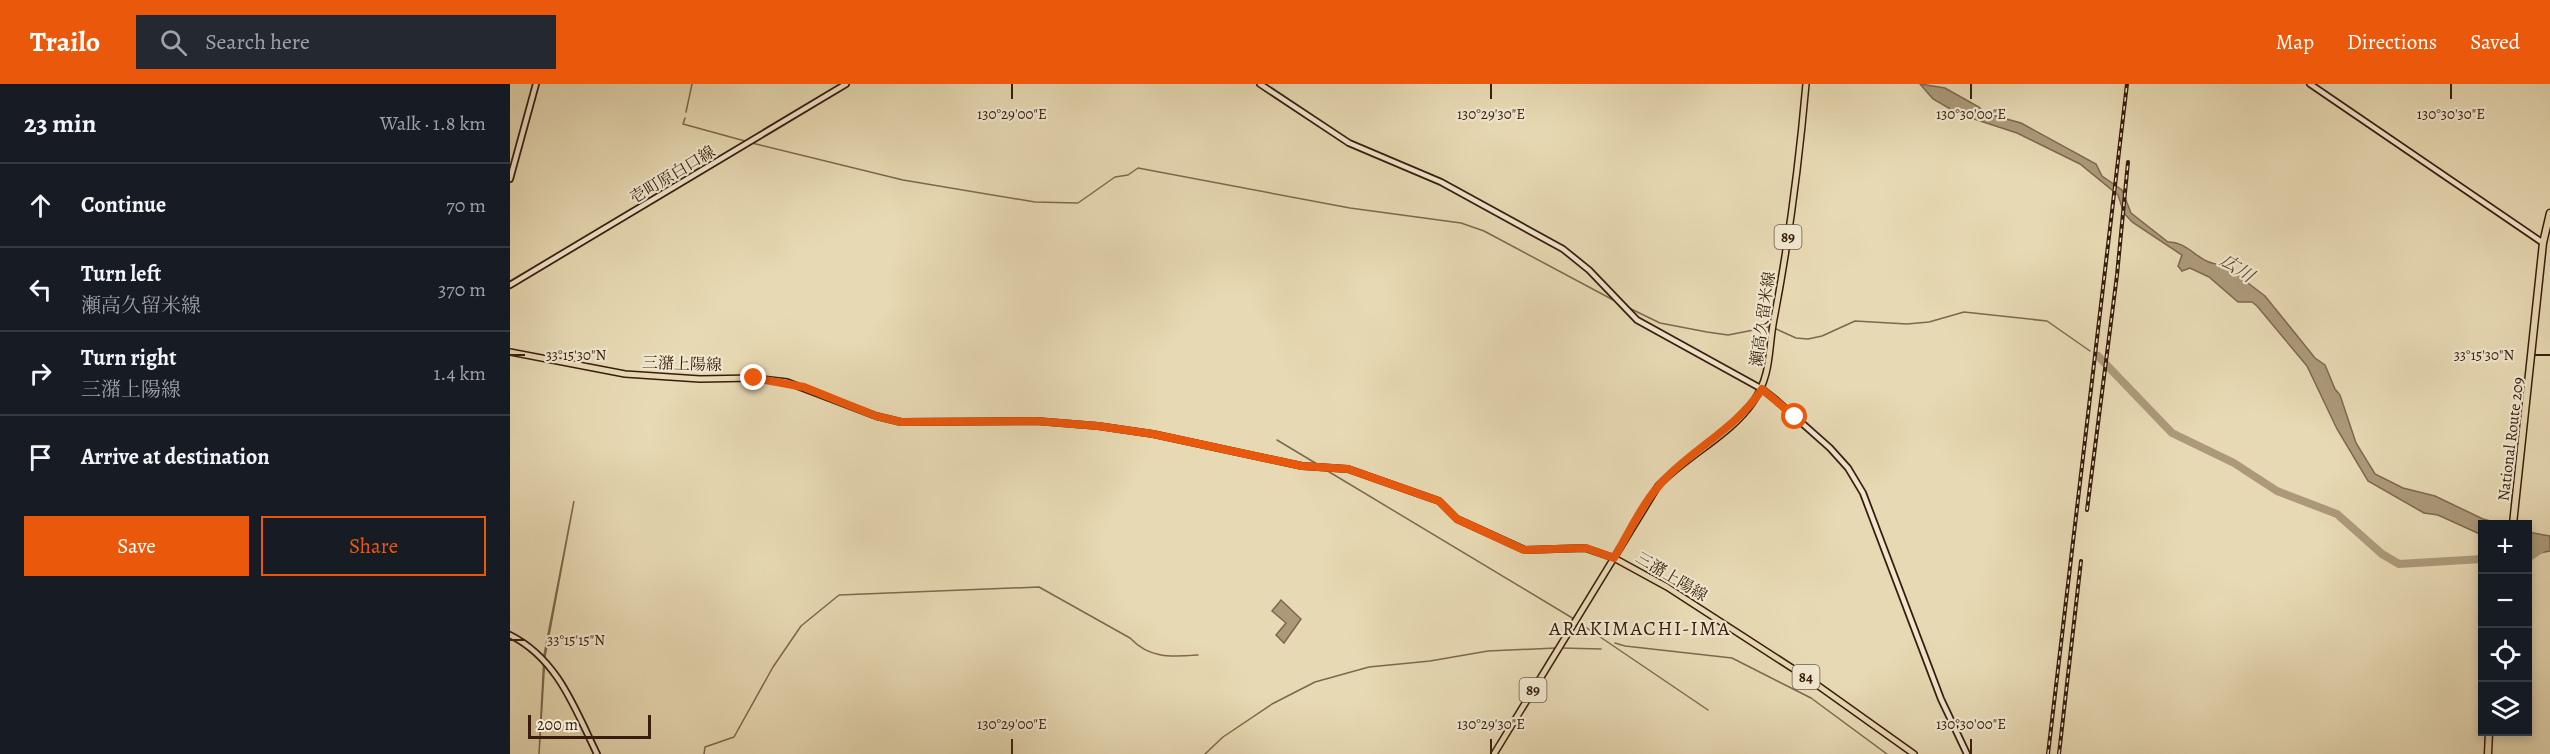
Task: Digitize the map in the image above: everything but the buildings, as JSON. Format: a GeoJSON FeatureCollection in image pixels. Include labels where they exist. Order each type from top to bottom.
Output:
{"type":"FeatureCollection","features":[{"type":"Feature","properties":{"kind":"highway","name":"National Route 209"},"geometry":{"type":"LineString","coordinates":[[2514,520],[2543,243],[2550,213]]}},
{"type":"Feature","properties":{"kind":"highway"},"geometry":{"type":"LineString","coordinates":[[2488,754],[2489,736]]}},
{"type":"Feature","properties":{"kind":"main road","name":"瀬高久留米線"},"geometry":{"type":"LineString","coordinates":[[1494,754],[1658,486],[1683,462],[1736,421],[1762,389],[1768,375],[1773,323],[1794,204],[1806,84]]}},
{"type":"Feature","properties":{"kind":"main road"},"geometry":{"type":"LineString","coordinates":[[2543,243],[2550,248]]}},
{"type":"Feature","properties":{"kind":"main road","name":"三潴上陽線"},"geometry":{"type":"LineString","coordinates":[[510,352],[625,374],[700,379],[754,378],[787,382],[876,416],[901,422],[1036,421],[1098,426],[1153,434],[1302,466],[1348,469],[1439,501],[1457,519],[1524,550],[1586,548],[1614,558],[1667,587],[1806,677],[1914,754]]}},
{"type":"Feature","properties":{"kind":"street"},"geometry":{"type":"LineString","coordinates":[[510,179],[536,84]]}},
{"type":"Feature","properties":{"kind":"street","name":"壱町原白口線"},"geometry":{"type":"LineString","coordinates":[[510,285],[846,84]]}},
{"type":"Feature","properties":{"kind":"street"},"geometry":{"type":"LineString","coordinates":[[1260,84],[1349,143],[1441,182],[1541,236],[1589,270],[1637,320],[1762,389],[1830,448],[1848,468],[1863,493],[1941,699],[1967,754]]}},
{"type":"Feature","properties":{"kind":"street"},"geometry":{"type":"LineString","coordinates":[[2310,84],[2543,243]]}},
{"type":"Feature","properties":{"kind":"street"},"geometry":{"type":"LineString","coordinates":[[510,635],[541,655],[556,672],[597,754]]}},
{"type":"Feature","properties":{"kind":"shaded area"},"geometry":{"type":"Polygon","coordinates":[[[1920,84],[1945,88],[1979,107],[1985,113],[2021,123],[2096,164],[2102,176],[2122,190],[2131,213],[2168,242],[2182,245],[2208,262],[2223,264],[2265,296],[2315,358],[2325,365],[2340,395],[2356,443],[2375,474],[2403,488],[2435,496],[2487,520],[2478,520],[2478,533],[2438,515],[2424,513],[2368,481],[2337,429],[2307,366],[2257,306],[2252,302],[2238,302],[2209,277],[2190,268],[2182,271],[2178,266],[2182,255],[2132,222],[2124,213],[2118,195],[2080,164],[2017,133],[1959,114],[1933,99],[1920,84]]]}},
{"type":"Feature","properties":{"kind":"shaded area"},"geometry":{"type":"Polygon","coordinates":[[[574,501],[545,657],[539,754],[544,655],[574,501]]]}},
{"type":"Feature","properties":{"kind":"shaded area"},"geometry":{"type":"Polygon","coordinates":[[[2532,533],[2550,536],[2550,551],[2532,553],[2532,533]]]}},
{"type":"Feature","properties":{"kind":"shaded area"},"geometry":{"type":"Polygon","coordinates":[[[1281,600],[1301,619],[1284,643],[1276,635],[1286,623],[1272,611],[1281,600]]]}},
{"type":"Feature","properties":{"kind":"waterway"},"geometry":{"type":"LineString","coordinates":[[686,112],[692,84]]}},
{"type":"Feature","properties":{"kind":"waterway"},"geometry":{"type":"LineString","coordinates":[[685,118],[683,124],[745,141]]}},
{"type":"Feature","properties":{"kind":"waterway"},"geometry":{"type":"LineString","coordinates":[[752,143],[903,180],[1035,202],[1078,203],[1115,177],[1128,175],[1138,168],[1350,208],[1461,223],[1484,231],[1617,302]]}},
{"type":"Feature","properties":{"kind":"waterway"},"geometry":{"type":"LineString","coordinates":[[1627,307],[1660,323],[1728,335],[1769,327]]}},
{"type":"Feature","properties":{"kind":"waterway"},"geometry":{"type":"LineString","coordinates":[[1774,328],[1796,338],[1808,339],[1822,336],[1855,321],[1907,324],[1929,322],[1964,312],[2047,321],[2090,351]]}},
{"type":"Feature","properties":{"kind":"waterway"},"geometry":{"type":"LineString","coordinates":[[2098,356],[2172,433],[2234,463],[2277,491],[2337,514],[2382,554],[2399,564],[2478,559]]}},
{"type":"Feature","properties":{"kind":"waterway"},"geometry":{"type":"LineString","coordinates":[[1277,440],[1317,464]]}},
{"type":"Feature","properties":{"kind":"waterway"},"geometry":{"type":"LineString","coordinates":[[1326,470],[1574,619]]}},
{"type":"Feature","properties":{"kind":"waterway"},"geometry":{"type":"LineString","coordinates":[[2532,555],[2541,549]]}},
{"type":"Feature","properties":{"kind":"waterway"},"geometry":{"type":"LineString","coordinates":[[2406,566],[2407,562]]}},
{"type":"Feature","properties":{"kind":"waterway"},"geometry":{"type":"LineString","coordinates":[[704,754],[705,747],[734,737],[773,667],[801,626],[839,595],[1039,587],[1130,638],[1145,650],[1170,656],[1198,655]]}},
{"type":"Feature","properties":{"kind":"waterway"},"geometry":{"type":"LineString","coordinates":[[1578,622],[1708,710]]}},
{"type":"Feature","properties":{"kind":"waterway"},"geometry":{"type":"LineString","coordinates":[[1615,643],[1732,658],[1811,698],[1887,754]]}},
{"type":"Feature","properties":{"kind":"waterway"},"geometry":{"type":"LineString","coordinates":[[1205,754],[1223,737],[1272,704],[1315,682],[1369,667],[1430,661],[1488,651],[1556,648]]}},
{"type":"Feature","properties":{"kind":"waterway"},"geometry":{"type":"LineString","coordinates":[[1561,648],[1601,649]]}},
{"type":"Feature","properties":{"kind":"railway"},"geometry":{"type":"LineString","coordinates":[[2048,754],[2127,84]]}},
{"type":"Feature","properties":{"kind":"railway"},"geometry":{"type":"LineString","coordinates":[[2087,510],[2117,275],[2128,162]]}},
{"type":"Feature","properties":{"kind":"railway"},"geometry":{"type":"LineString","coordinates":[[2059,754],[2081,561]]}},
{"type":"Feature","properties":{"kind":"district","name":"ARAKIMACHI-IMA"},"geometry":{"type":"Point","coordinates":[1640,628]}},
{"type":"Feature","properties":{"kind":"route"},"geometry":{"type":"LineString","coordinates":[[754,378],[771,379],[804,387],[876,416],[901,422],[1036,421],[1098,426],[1153,434],[1302,466],[1348,469],[1417,491],[1439,501],[1457,519],[1524,550],[1550,551],[1573,547],[1586,548],[1614,558],[1658,486],[1683,462],[1736,421],[1762,389],[1795,417]]}},
{"type":"Feature","properties":{"kind":"water label","name":"広川"},"geometry":{"type":"Point","coordinates":[2237,268]}}]}
